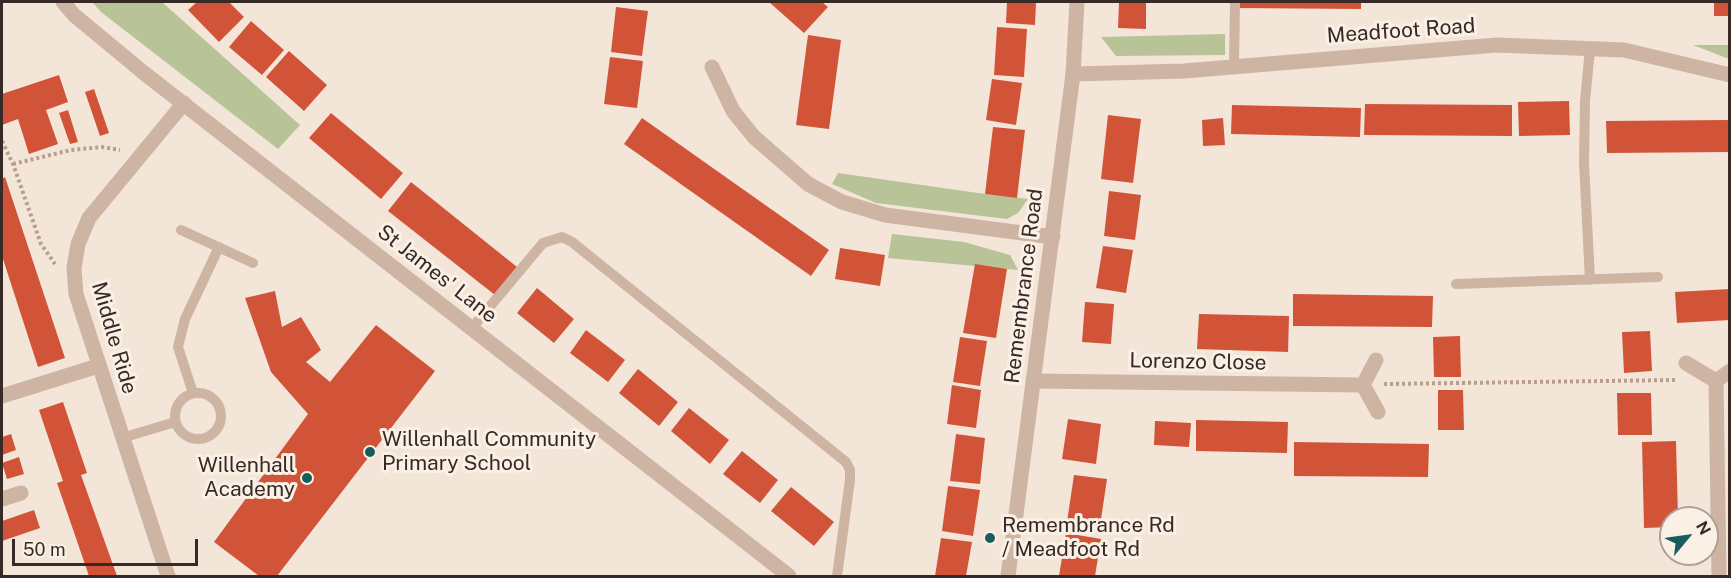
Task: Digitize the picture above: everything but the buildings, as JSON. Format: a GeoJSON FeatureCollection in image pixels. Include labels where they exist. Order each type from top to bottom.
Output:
{"type":"FeatureCollection","features":[{"type":"Feature","properties":{"kind":"street","name":"St James' Lane"},"geometry":{"type":"LineString","coordinates":[[63,2],[74,15],[184,103],[789,576]]}},
{"type":"Feature","properties":{"kind":"street","name":"Remembrance Road"},"geometry":{"type":"LineString","coordinates":[[1008,576],[1053,237],[1060,157],[1073,74],[1077,2]]}},
{"type":"Feature","properties":{"kind":"street","name":"Meadfoot Road"},"geometry":{"type":"LineString","coordinates":[[1073,74],[1234,66],[1497,45],[1624,50],[1730,75]]}},
{"type":"Feature","properties":{"kind":"street"},"geometry":{"type":"LineString","coordinates":[[712,67],[732,111],[754,137],[808,184],[842,202],[885,215],[1053,237]]}},
{"type":"Feature","properties":{"kind":"street","name":"Middle Ride"},"geometry":{"type":"LineString","coordinates":[[168,576],[76,294],[74,268],[78,244],[89,218],[184,103]]}},
{"type":"Feature","properties":{"kind":"street"},"geometry":{"type":"LineString","coordinates":[[1376,360],[1363,385],[1378,412]]}},
{"type":"Feature","properties":{"kind":"street"},"geometry":{"type":"LineString","coordinates":[[1686,363],[1716,381]]}},
{"type":"Feature","properties":{"kind":"street"},"geometry":{"type":"LineString","coordinates":[[2,396],[98,366]]}},
{"type":"Feature","properties":{"kind":"street"},"geometry":{"type":"LineString","coordinates":[[1716,381],[1730,371]]}},
{"type":"Feature","properties":{"kind":"street","name":"Lorenzo Close"},"geometry":{"type":"LineString","coordinates":[[1033,381],[1363,385]]}},
{"type":"Feature","properties":{"kind":"street"},"geometry":{"type":"LineString","coordinates":[[1716,381],[1719,576]]}},
{"type":"Feature","properties":{"kind":"street"},"geometry":{"type":"LineString","coordinates":[[2,499],[21,493]]}},
{"type":"Feature","properties":{"kind":"lane"},"geometry":{"type":"LineString","coordinates":[[1234,66],[1235,2]]}},
{"type":"Feature","properties":{"kind":"lane"},"geometry":{"type":"LineString","coordinates":[[1590,49],[1585,101],[1584,163],[1590,280]]}},
{"type":"Feature","properties":{"kind":"lane"},"geometry":{"type":"LineString","coordinates":[[181,230],[252,263]]}},
{"type":"Feature","properties":{"kind":"lane"},"geometry":{"type":"LineString","coordinates":[[472,328],[543,243],[562,237],[572,242],[846,462],[850,470],[850,480],[837,576]]}},
{"type":"Feature","properties":{"kind":"lane"},"geometry":{"type":"LineString","coordinates":[[193,393],[178,347],[185,319],[219,247]]}},
{"type":"Feature","properties":{"kind":"lane"},"geometry":{"type":"LineString","coordinates":[[1456,284],[1658,277]]}},
{"type":"Feature","properties":{"kind":"lane"},"geometry":{"type":"LineString","coordinates":[[193,393],[200,393],[214,399],[221,413],[218,428],[213,434],[198,440],[183,435],[175,422],[176,407],[180,400],[193,393]]}},
{"type":"Feature","properties":{"kind":"lane"},"geometry":{"type":"LineString","coordinates":[[122,438],[175,422]]}},
{"type":"Feature","properties":{"kind":"path"},"geometry":{"type":"LineString","coordinates":[[2,143],[13,164],[41,244],[76,294]]}},
{"type":"Feature","properties":{"kind":"path"},"geometry":{"type":"LineString","coordinates":[[13,164],[71,150],[102,147],[141,155]]}},
{"type":"Feature","properties":{"kind":"path"},"geometry":{"type":"LineString","coordinates":[[1363,385],[1410,382],[1716,381]]}},
{"type":"Feature","properties":{"kind":"green space"},"geometry":{"type":"Polygon","coordinates":[[[92,2],[162,2],[300,125],[278,149],[101,12],[92,2]]]}},
{"type":"Feature","properties":{"kind":"green space"},"geometry":{"type":"Polygon","coordinates":[[[1225,34],[1225,55],[1116,56],[1101,37],[1225,34]]]}},
{"type":"Feature","properties":{"kind":"green space"},"geometry":{"type":"Polygon","coordinates":[[[1693,45],[1729,45],[1729,59],[1693,45]]]}},
{"type":"Feature","properties":{"kind":"green space"},"geometry":{"type":"Polygon","coordinates":[[[838,173],[1028,199],[1018,213],[1007,219],[876,203],[832,184],[838,173]]]}},
{"type":"Feature","properties":{"kind":"green space"},"geometry":{"type":"Polygon","coordinates":[[[892,234],[964,242],[1010,255],[1018,270],[888,258],[892,234]]]}},
{"type":"Feature","properties":{"kind":"place","name":"Willenhall Community Primary School"},"geometry":{"type":"Point","coordinates":[370,452]}},
{"type":"Feature","properties":{"kind":"place","name":"Willenhall Academy"},"geometry":{"type":"Point","coordinates":[307,478]}},
{"type":"Feature","properties":{"kind":"place","name":"Remembrance Rd / Meadfoot Rd"},"geometry":{"type":"Point","coordinates":[990,538]}}]}
